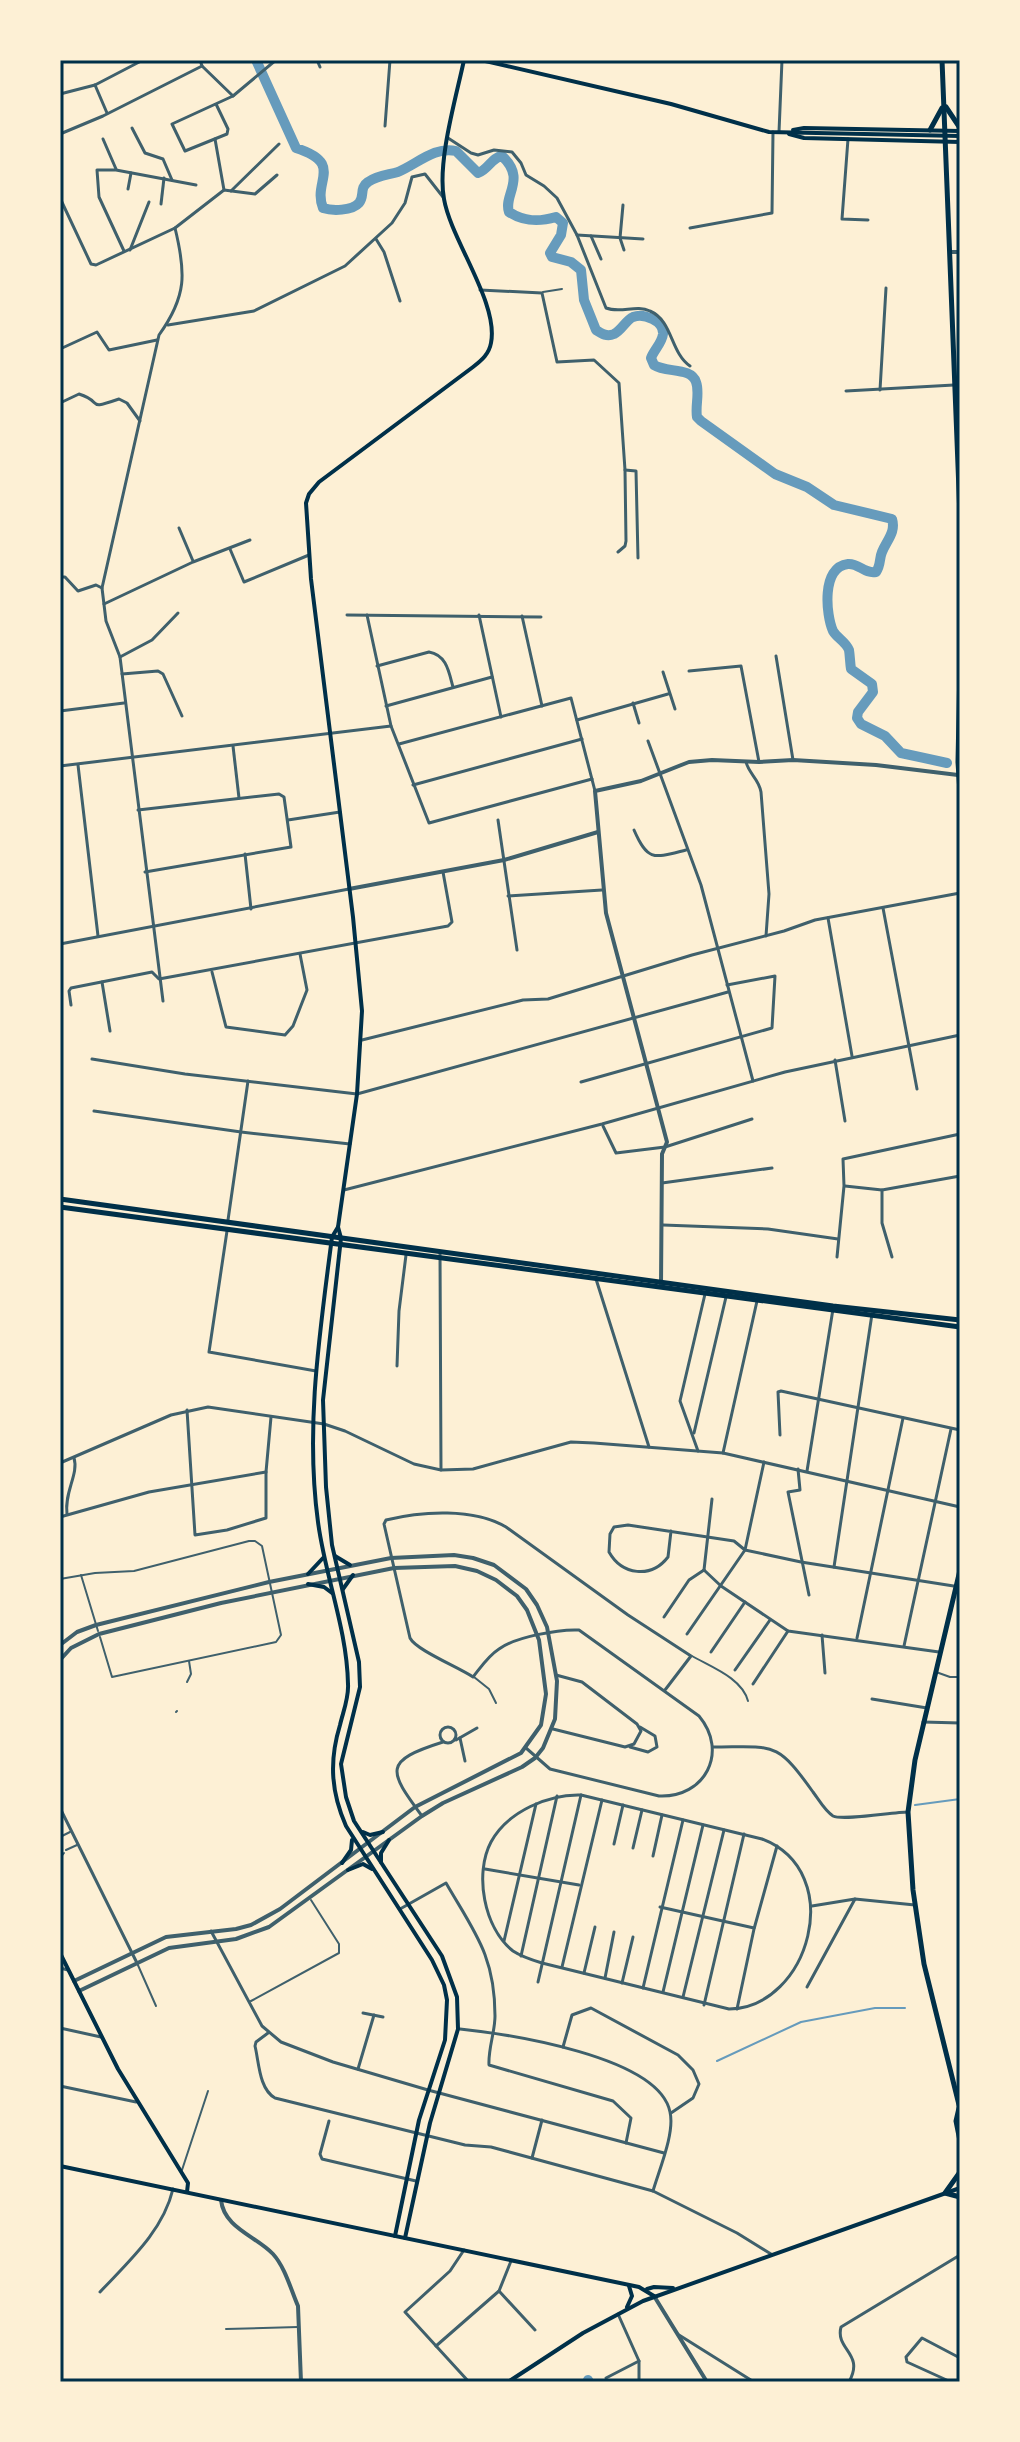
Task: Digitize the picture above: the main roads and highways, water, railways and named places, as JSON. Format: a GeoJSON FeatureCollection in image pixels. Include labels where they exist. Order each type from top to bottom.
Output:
{"type":"FeatureCollection","features":[{"type":"Feature","properties":{"kind":"main road"},"geometry":{"type":"LineString","coordinates":[[395,2236],[416,2132],[445,2040],[447,2000],[444,1985],[432,1960],[353,1837],[336,1802],[332,1779],[334,1745],[348,1685],[345,1650],[317,1520],[313,1422],[332,1240],[338,1227],[344,1190],[362,1040],[356,944],[309,555],[306,503],[314,487],[487,354],[492,332],[480,290],[443,198],[445,158],[464,60]]}},
{"type":"Feature","properties":{"kind":"main road"},"geometry":{"type":"LineString","coordinates":[[481,60],[804,138],[946,142],[960,134]]}},
{"type":"Feature","properties":{"kind":"main road"},"geometry":{"type":"LineString","coordinates":[[942,60],[957,354],[960,516]]}},
{"type":"Feature","properties":{"kind":"main road"},"geometry":{"type":"LineString","coordinates":[[930,130],[944,103]]}},
{"type":"Feature","properties":{"kind":"main road"},"geometry":{"type":"LineString","coordinates":[[944,103],[960,134]]}},
{"type":"Feature","properties":{"kind":"main road"},"geometry":{"type":"LineString","coordinates":[[778,132],[804,128],[945,130],[960,134]]}},
{"type":"Feature","properties":{"kind":"main road"},"geometry":{"type":"LineString","coordinates":[[778,132],[960,134]]}},
{"type":"Feature","properties":{"kind":"main road"},"geometry":{"type":"LineString","coordinates":[[960,666],[960,792]]}},
{"type":"Feature","properties":{"kind":"main road"},"geometry":{"type":"LineString","coordinates":[[60,1199],[227,1226]]}},
{"type":"Feature","properties":{"kind":"main road"},"geometry":{"type":"LineString","coordinates":[[60,1207],[594,1272],[871,1317],[960,1327]]}},
{"type":"Feature","properties":{"kind":"main road"},"geometry":{"type":"LineString","coordinates":[[338,1227],[341,1241],[323,1397],[328,1517],[360,1677],[341,1764],[349,1809],[373,1852],[442,1956],[453,1981],[458,2010],[458,2029],[427,2135],[405,2238]]}},
{"type":"Feature","properties":{"kind":"main road"},"geometry":{"type":"LineString","coordinates":[[440,1255],[596,1281],[758,1298]]}},
{"type":"Feature","properties":{"kind":"main road"},"geometry":{"type":"LineString","coordinates":[[833,1309],[960,1320]]}},
{"type":"Feature","properties":{"kind":"main road"},"geometry":{"type":"LineString","coordinates":[[334,1554],[350,1565]]}},
{"type":"Feature","properties":{"kind":"main road"},"geometry":{"type":"LineString","coordinates":[[308,1574],[324,1556]]}},
{"type":"Feature","properties":{"kind":"main road"},"geometry":{"type":"LineString","coordinates":[[960,1570],[923,1722],[908,1812],[915,1905],[926,1975],[960,2106],[956,2121],[960,2141]]}},
{"type":"Feature","properties":{"kind":"main road"},"geometry":{"type":"LineString","coordinates":[[343,1591],[353,1575]]}},
{"type":"Feature","properties":{"kind":"main road"},"geometry":{"type":"LineString","coordinates":[[308,1584],[324,1587],[332,1593]]}},
{"type":"Feature","properties":{"kind":"main road"},"geometry":{"type":"LineString","coordinates":[[360,1831],[370,1835],[383,1832]]}},
{"type":"Feature","properties":{"kind":"main road"},"geometry":{"type":"LineString","coordinates":[[342,1863],[351,1850],[353,1837]]}},
{"type":"Feature","properties":{"kind":"main road"},"geometry":{"type":"LineString","coordinates":[[382,1864],[381,1853],[389,1840]]}},
{"type":"Feature","properties":{"kind":"main road"},"geometry":{"type":"LineString","coordinates":[[348,1870],[363,1864],[374,1870]]}},
{"type":"Feature","properties":{"kind":"main road"},"geometry":{"type":"LineString","coordinates":[[60,1953],[136,2102],[188,2183],[187,2192]]}},
{"type":"Feature","properties":{"kind":"main road"},"geometry":{"type":"LineString","coordinates":[[60,2166],[627,2285],[646,2290],[654,2296]]}},
{"type":"Feature","properties":{"kind":"main road"},"geometry":{"type":"LineString","coordinates":[[945,2193],[960,2172]]}},
{"type":"Feature","properties":{"kind":"main road"},"geometry":{"type":"LineString","coordinates":[[508,2382],[617,2313],[654,2296],[960,2188]]}},
{"type":"Feature","properties":{"kind":"main road"},"geometry":{"type":"LineString","coordinates":[[945,2193],[960,2197]]}},
{"type":"Feature","properties":{"kind":"main road"},"geometry":{"type":"LineString","coordinates":[[626,2309],[632,2296],[627,2285]]}},
{"type":"Feature","properties":{"kind":"main road"},"geometry":{"type":"LineString","coordinates":[[646,2290],[654,2287],[676,2289]]}},
{"type":"Feature","properties":{"kind":"waterway"},"geometry":{"type":"LineString","coordinates":[[256,60],[296,148],[311,154],[323,167],[323,208],[352,208],[361,200],[368,182],[398,172],[441,151],[456,151],[478,173],[502,156],[509,164],[514,179],[509,212],[532,220],[556,217],[563,223],[561,235],[550,253],[552,257],[571,262],[581,270],[584,300],[596,330],[611,335],[637,316],[657,322],[663,334],[651,358],[654,365],[693,377],[698,390],[697,417],[701,421],[775,474],[807,487],[834,505],[892,519],[892,532],[876,572],[848,564],[833,573],[828,593],[831,624],[849,650],[851,669],[872,684],[873,692],[858,712],[857,718],[861,724],[885,736],[901,753],[947,763]]}},
{"type":"Feature","properties":{"kind":"waterway"},"geometry":{"type":"LineString","coordinates":[[915,1805],[960,1799]]}},
{"type":"Feature","properties":{"kind":"waterway"},"geometry":{"type":"LineString","coordinates":[[717,2061],[801,2022],[875,2008],[905,2008]]}}]}
